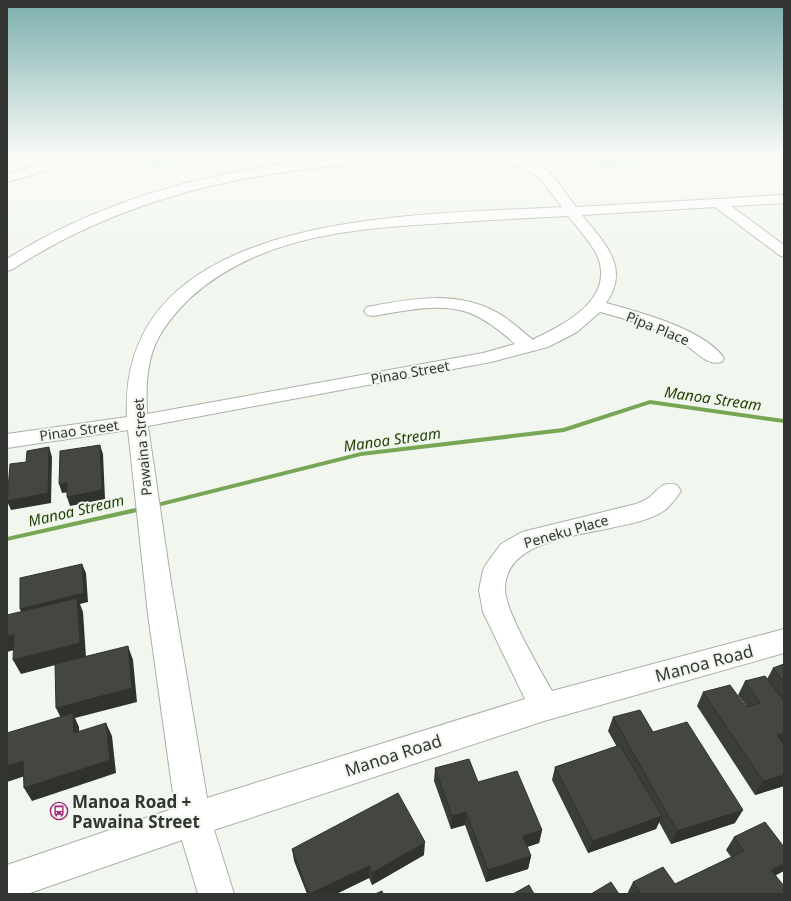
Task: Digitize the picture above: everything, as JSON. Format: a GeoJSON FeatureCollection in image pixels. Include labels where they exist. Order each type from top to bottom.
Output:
{"type":"FeatureCollection","features":[{"type":"Feature","properties":{"kind":"street"},"geometry":{"type":"LineString","coordinates":[[7,266],[73,229],[149,198]]}},
{"type":"Feature","properties":{"kind":"street","name":"Pinao Street"},"geometry":{"type":"LineString","coordinates":[[7,441],[137,422],[476,360],[529,346],[571,328],[596,306],[605,293],[608,283],[608,264],[600,246],[563,198]]}},
{"type":"Feature","properties":{"kind":"street","name":"Pawaina Street"},"geometry":{"type":"LineString","coordinates":[[216,894],[194,819],[150,536],[146,490],[137,422],[137,383],[141,358],[151,334],[165,313],[184,294],[206,277],[231,263],[288,240],[350,226],[382,222],[572,210],[784,199]]}},
{"type":"Feature","properties":{"kind":"street"},"geometry":{"type":"LineString","coordinates":[[718,203],[784,252]]}},
{"type":"Feature","properties":{"kind":"street"},"geometry":{"type":"LineString","coordinates":[[373,311],[420,303],[458,305],[489,316],[529,346]]}},
{"type":"Feature","properties":{"kind":"street","name":"Pipa Place"},"geometry":{"type":"LineString","coordinates":[[596,306],[638,318],[680,334],[694,342],[715,358]]}},
{"type":"Feature","properties":{"kind":"street","name":"Peneku Place"},"geometry":{"type":"LineString","coordinates":[[544,707],[497,612],[492,590],[496,570],[510,551],[531,538],[642,511],[657,504],[669,491]]}},
{"type":"Feature","properties":{"kind":"street","name":"Manoa Road"},"geometry":{"type":"LineString","coordinates":[[7,884],[194,819],[544,707],[784,642]]}},
{"type":"Feature","properties":{"kind":"building"},"geometry":{"type":"Polygon","coordinates":[[[100,445],[102,490],[67,497],[67,483],[59,484],[60,451],[100,445]]]}},
{"type":"Feature","properties":{"kind":"building"},"geometry":{"type":"Polygon","coordinates":[[[49,447],[48,493],[7,501],[10,464],[26,462],[27,451],[49,447]]]}},
{"type":"Feature","properties":{"kind":"building"},"geometry":{"type":"Polygon","coordinates":[[[82,564],[84,593],[20,609],[20,578],[82,564]]]}},
{"type":"Feature","properties":{"kind":"building"},"geometry":{"type":"Polygon","coordinates":[[[77,598],[80,643],[13,660],[14,634],[7,636],[7,615],[77,598]]]}},
{"type":"Feature","properties":{"kind":"building"},"geometry":{"type":"Polygon","coordinates":[[[128,646],[132,688],[56,708],[55,664],[128,646]]]}},
{"type":"Feature","properties":{"kind":"building"},"geometry":{"type":"Polygon","coordinates":[[[784,664],[784,682],[773,668],[784,664]]]}},
{"type":"Feature","properties":{"kind":"building"},"geometry":{"type":"Polygon","coordinates":[[[765,676],[784,701],[784,733],[777,735],[784,745],[784,775],[763,781],[703,692],[730,685],[746,707],[760,703],[745,681],[765,676]]]}},
{"type":"Feature","properties":{"kind":"building"},"geometry":{"type":"Polygon","coordinates":[[[640,710],[653,732],[687,722],[743,810],[677,831],[613,717],[640,710]]]}},
{"type":"Feature","properties":{"kind":"building"},"geometry":{"type":"Polygon","coordinates":[[[73,713],[74,733],[106,723],[110,760],[24,788],[23,761],[7,766],[7,733],[73,713]]]}},
{"type":"Feature","properties":{"kind":"building"},"geometry":{"type":"Polygon","coordinates":[[[620,745],[662,816],[593,841],[555,767],[620,745]]]}},
{"type":"Feature","properties":{"kind":"building"},"geometry":{"type":"Polygon","coordinates":[[[469,759],[478,782],[517,771],[542,830],[523,836],[531,856],[488,870],[466,812],[452,816],[435,768],[469,759]]]}},
{"type":"Feature","properties":{"kind":"building"},"geometry":{"type":"Polygon","coordinates":[[[398,793],[425,842],[372,873],[369,866],[309,894],[292,849],[398,793]]]}},
{"type":"Feature","properties":{"kind":"building"},"geometry":{"type":"Polygon","coordinates":[[[765,822],[784,847],[784,863],[771,870],[784,886],[784,894],[641,894],[633,882],[663,867],[675,884],[744,851],[734,837],[765,822]]]}},
{"type":"Feature","properties":{"kind":"building"},"geometry":{"type":"Polygon","coordinates":[[[611,882],[619,894],[591,894],[611,882]]]}},
{"type":"Feature","properties":{"kind":"building"},"geometry":{"type":"Polygon","coordinates":[[[529,885],[534,894],[513,894],[529,885]]]}},
{"type":"Feature","properties":{"kind":"building"},"geometry":{"type":"Polygon","coordinates":[[[382,891],[383,894],[375,894],[382,891]]]}},
{"type":"Feature","properties":{"kind":"waterway","name":"Manoa Stream"},"geometry":{"type":"LineString","coordinates":[[153,506],[361,454],[564,430],[650,402],[784,421]]}},
{"type":"Feature","properties":{"kind":"waterway","name":"Manoa Stream"},"geometry":{"type":"LineString","coordinates":[[7,539],[144,508]]}},
{"type":"Feature","properties":{"kind":"place","name":"Manoa Road + Pawaina Street"},"geometry":{"type":"Point","coordinates":[59,811]}}]}
